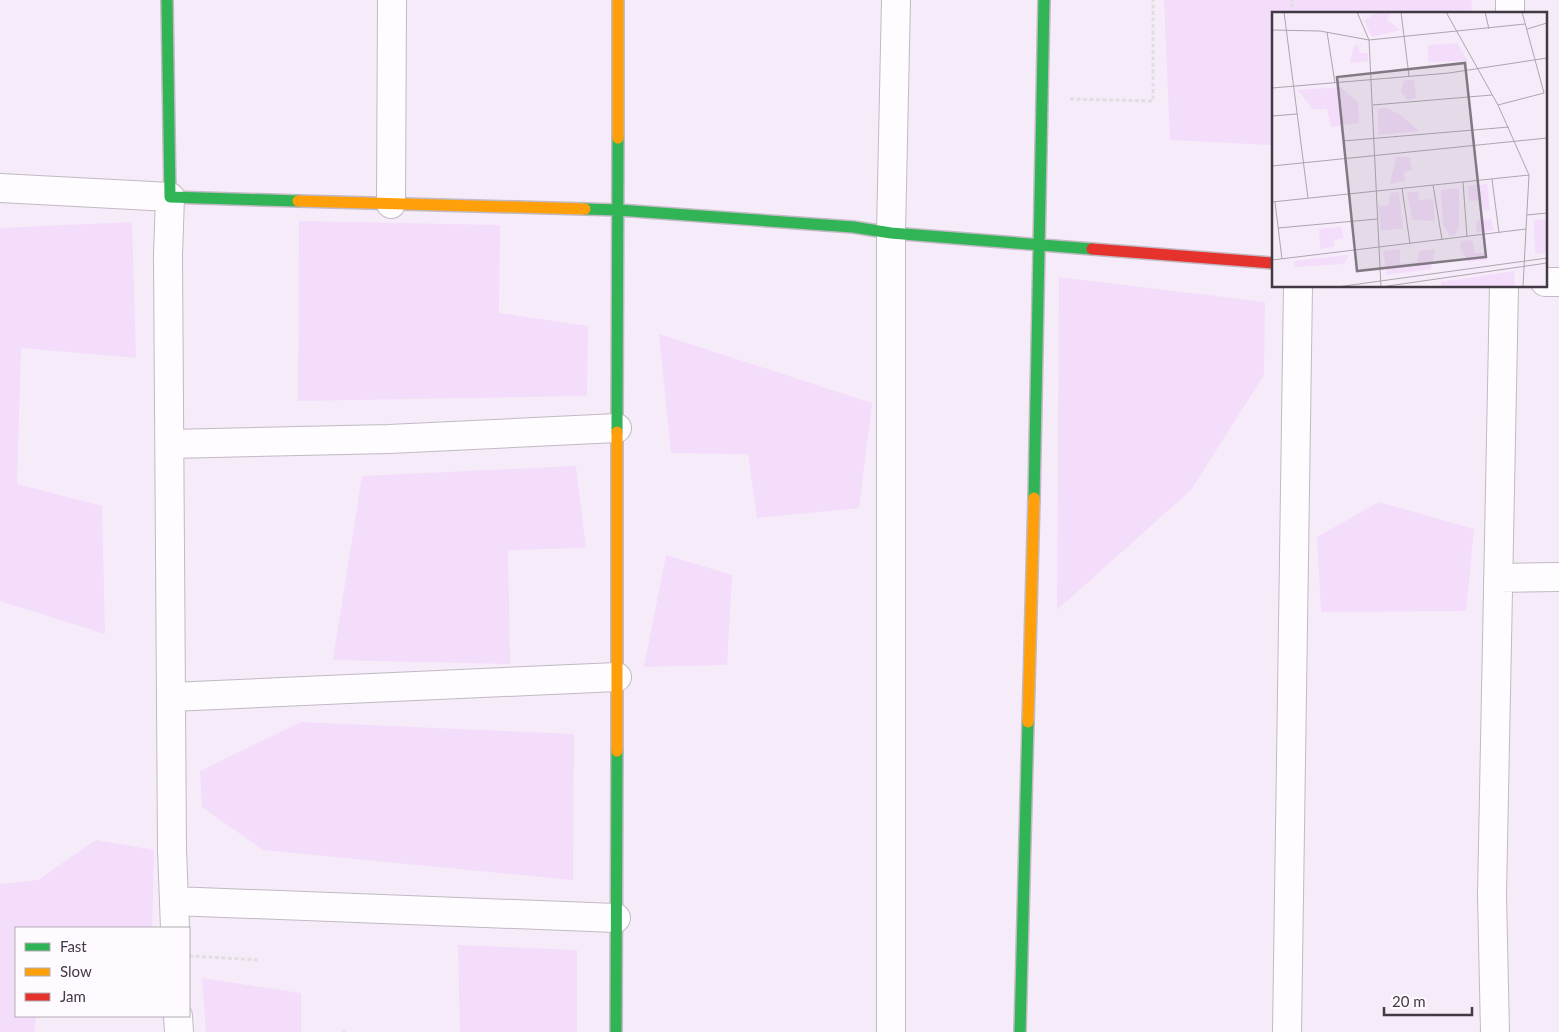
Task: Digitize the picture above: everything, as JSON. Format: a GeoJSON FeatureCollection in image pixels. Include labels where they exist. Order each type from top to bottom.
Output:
{"type":"FeatureCollection","features":[{"type":"Feature","properties":{"kind":"street"},"geometry":{"type":"LineString","coordinates":[[167,0],[170,197],[168,255],[172,840],[175,927]]}},
{"type":"Feature","properties":{"kind":"street"},"geometry":{"type":"LineString","coordinates":[[391,204],[392,0]]}},
{"type":"Feature","properties":{"kind":"street"},"geometry":{"type":"LineString","coordinates":[[616,1032],[618,0]]}},
{"type":"Feature","properties":{"kind":"street"},"geometry":{"type":"LineString","coordinates":[[891,1032],[891,233],[896,0]]}},
{"type":"Feature","properties":{"kind":"street"},"geometry":{"type":"LineString","coordinates":[[1020,1032],[1040,245],[1044,0]]}},
{"type":"Feature","properties":{"kind":"street"},"geometry":{"type":"LineString","coordinates":[[0,188],[170,197],[618,210],[853,227],[891,233],[1272,263]]}},
{"type":"Feature","properties":{"kind":"street"},"geometry":{"type":"LineString","coordinates":[[1546,282],[1559,282]]}},
{"type":"Feature","properties":{"kind":"street"},"geometry":{"type":"LineString","coordinates":[[1287,1032],[1298,288]]}},
{"type":"Feature","properties":{"kind":"street"},"geometry":{"type":"LineString","coordinates":[[1495,1032],[1492,895],[1504,288]]}},
{"type":"Feature","properties":{"kind":"street"},"geometry":{"type":"LineString","coordinates":[[170,444],[389,438],[617,428]]}},
{"type":"Feature","properties":{"kind":"street"},"geometry":{"type":"LineString","coordinates":[[1498,578],[1559,577]]}},
{"type":"Feature","properties":{"kind":"street"},"geometry":{"type":"LineString","coordinates":[[171,697],[617,677]]}},
{"type":"Feature","properties":{"kind":"street"},"geometry":{"type":"LineString","coordinates":[[174,901],[616,918]]}},
{"type":"Feature","properties":{"kind":"street"},"geometry":{"type":"LineString","coordinates":[[178,1017],[179,1032]]}},
{"type":"Feature","properties":{"kind":"path"},"geometry":{"type":"LineString","coordinates":[[1042,99],[1153,101],[1153,0]]}},
{"type":"Feature","properties":{"kind":"path"},"geometry":{"type":"LineString","coordinates":[[190,956],[260,960]]}},
{"type":"Feature","properties":{"kind":"shaded area"},"geometry":{"type":"Polygon","coordinates":[[[1164,0],[1472,0],[1471,12],[1272,12],[1272,145],[1170,140],[1164,0]]]}},
{"type":"Feature","properties":{"kind":"shaded area"},"geometry":{"type":"Polygon","coordinates":[[[299,221],[500,225],[499,313],[588,326],[587,396],[298,401],[299,221]]]}},
{"type":"Feature","properties":{"kind":"shaded area"},"geometry":{"type":"Polygon","coordinates":[[[132,222],[136,358],[21,348],[17,484],[102,506],[105,634],[0,601],[0,228],[132,222]]]}},
{"type":"Feature","properties":{"kind":"shaded area"},"geometry":{"type":"Polygon","coordinates":[[[1059,277],[1265,302],[1264,375],[1191,490],[1057,610],[1059,277]]]}},
{"type":"Feature","properties":{"kind":"shaded area"},"geometry":{"type":"Polygon","coordinates":[[[659,334],[872,403],[859,508],[757,518],[748,454],[671,453],[659,334]]]}},
{"type":"Feature","properties":{"kind":"shaded area"},"geometry":{"type":"Polygon","coordinates":[[[576,466],[586,548],[508,550],[510,664],[333,660],[362,476],[576,466]]]}},
{"type":"Feature","properties":{"kind":"shaded area"},"geometry":{"type":"Polygon","coordinates":[[[1379,502],[1474,529],[1466,611],[1321,612],[1317,537],[1379,502]]]}},
{"type":"Feature","properties":{"kind":"shaded area"},"geometry":{"type":"Polygon","coordinates":[[[666,555],[732,575],[727,665],[644,667],[666,555]]]}},
{"type":"Feature","properties":{"kind":"shaded area"},"geometry":{"type":"Polygon","coordinates":[[[301,722],[574,734],[573,880],[263,850],[202,807],[200,771],[301,722]]]}},
{"type":"Feature","properties":{"kind":"shaded area"},"geometry":{"type":"Polygon","coordinates":[[[96,840],[154,850],[152,927],[15,927],[15,1017],[36,1017],[34,1032],[0,1032],[0,884],[38,880],[96,840]]]}},
{"type":"Feature","properties":{"kind":"shaded area"},"geometry":{"type":"Polygon","coordinates":[[[458,945],[577,950],[577,1032],[460,1032],[458,945]]]}},
{"type":"Feature","properties":{"kind":"shaded area"},"geometry":{"type":"Polygon","coordinates":[[[202,978],[301,993],[301,1032],[206,1032],[202,978]]]}},
{"type":"Feature","properties":{"kind":"traffic: fast"},"geometry":{"type":"LineString","coordinates":[[167,0],[170,197],[298,201]]}},
{"type":"Feature","properties":{"kind":"traffic: fast"},"geometry":{"type":"LineString","coordinates":[[1034,498],[1044,0]]}},
{"type":"Feature","properties":{"kind":"traffic: fast"},"geometry":{"type":"LineString","coordinates":[[617,432],[618,138]]}},
{"type":"Feature","properties":{"kind":"traffic: fast"},"geometry":{"type":"LineString","coordinates":[[585,209],[853,227],[891,233],[1092,249]]}},
{"type":"Feature","properties":{"kind":"traffic: fast"},"geometry":{"type":"LineString","coordinates":[[1020,1032],[1028,722]]}},
{"type":"Feature","properties":{"kind":"traffic: fast"},"geometry":{"type":"LineString","coordinates":[[616,1032],[617,751]]}},
{"type":"Feature","properties":{"kind":"traffic: slow"},"geometry":{"type":"LineString","coordinates":[[618,0],[618,138]]}},
{"type":"Feature","properties":{"kind":"traffic: slow"},"geometry":{"type":"LineString","coordinates":[[298,201],[585,209]]}},
{"type":"Feature","properties":{"kind":"traffic: slow"},"geometry":{"type":"LineString","coordinates":[[617,432],[617,751]]}},
{"type":"Feature","properties":{"kind":"traffic: slow"},"geometry":{"type":"LineString","coordinates":[[1028,722],[1034,498]]}},
{"type":"Feature","properties":{"kind":"traffic: jam"},"geometry":{"type":"LineString","coordinates":[[1092,249],[1272,263]]}}]}
